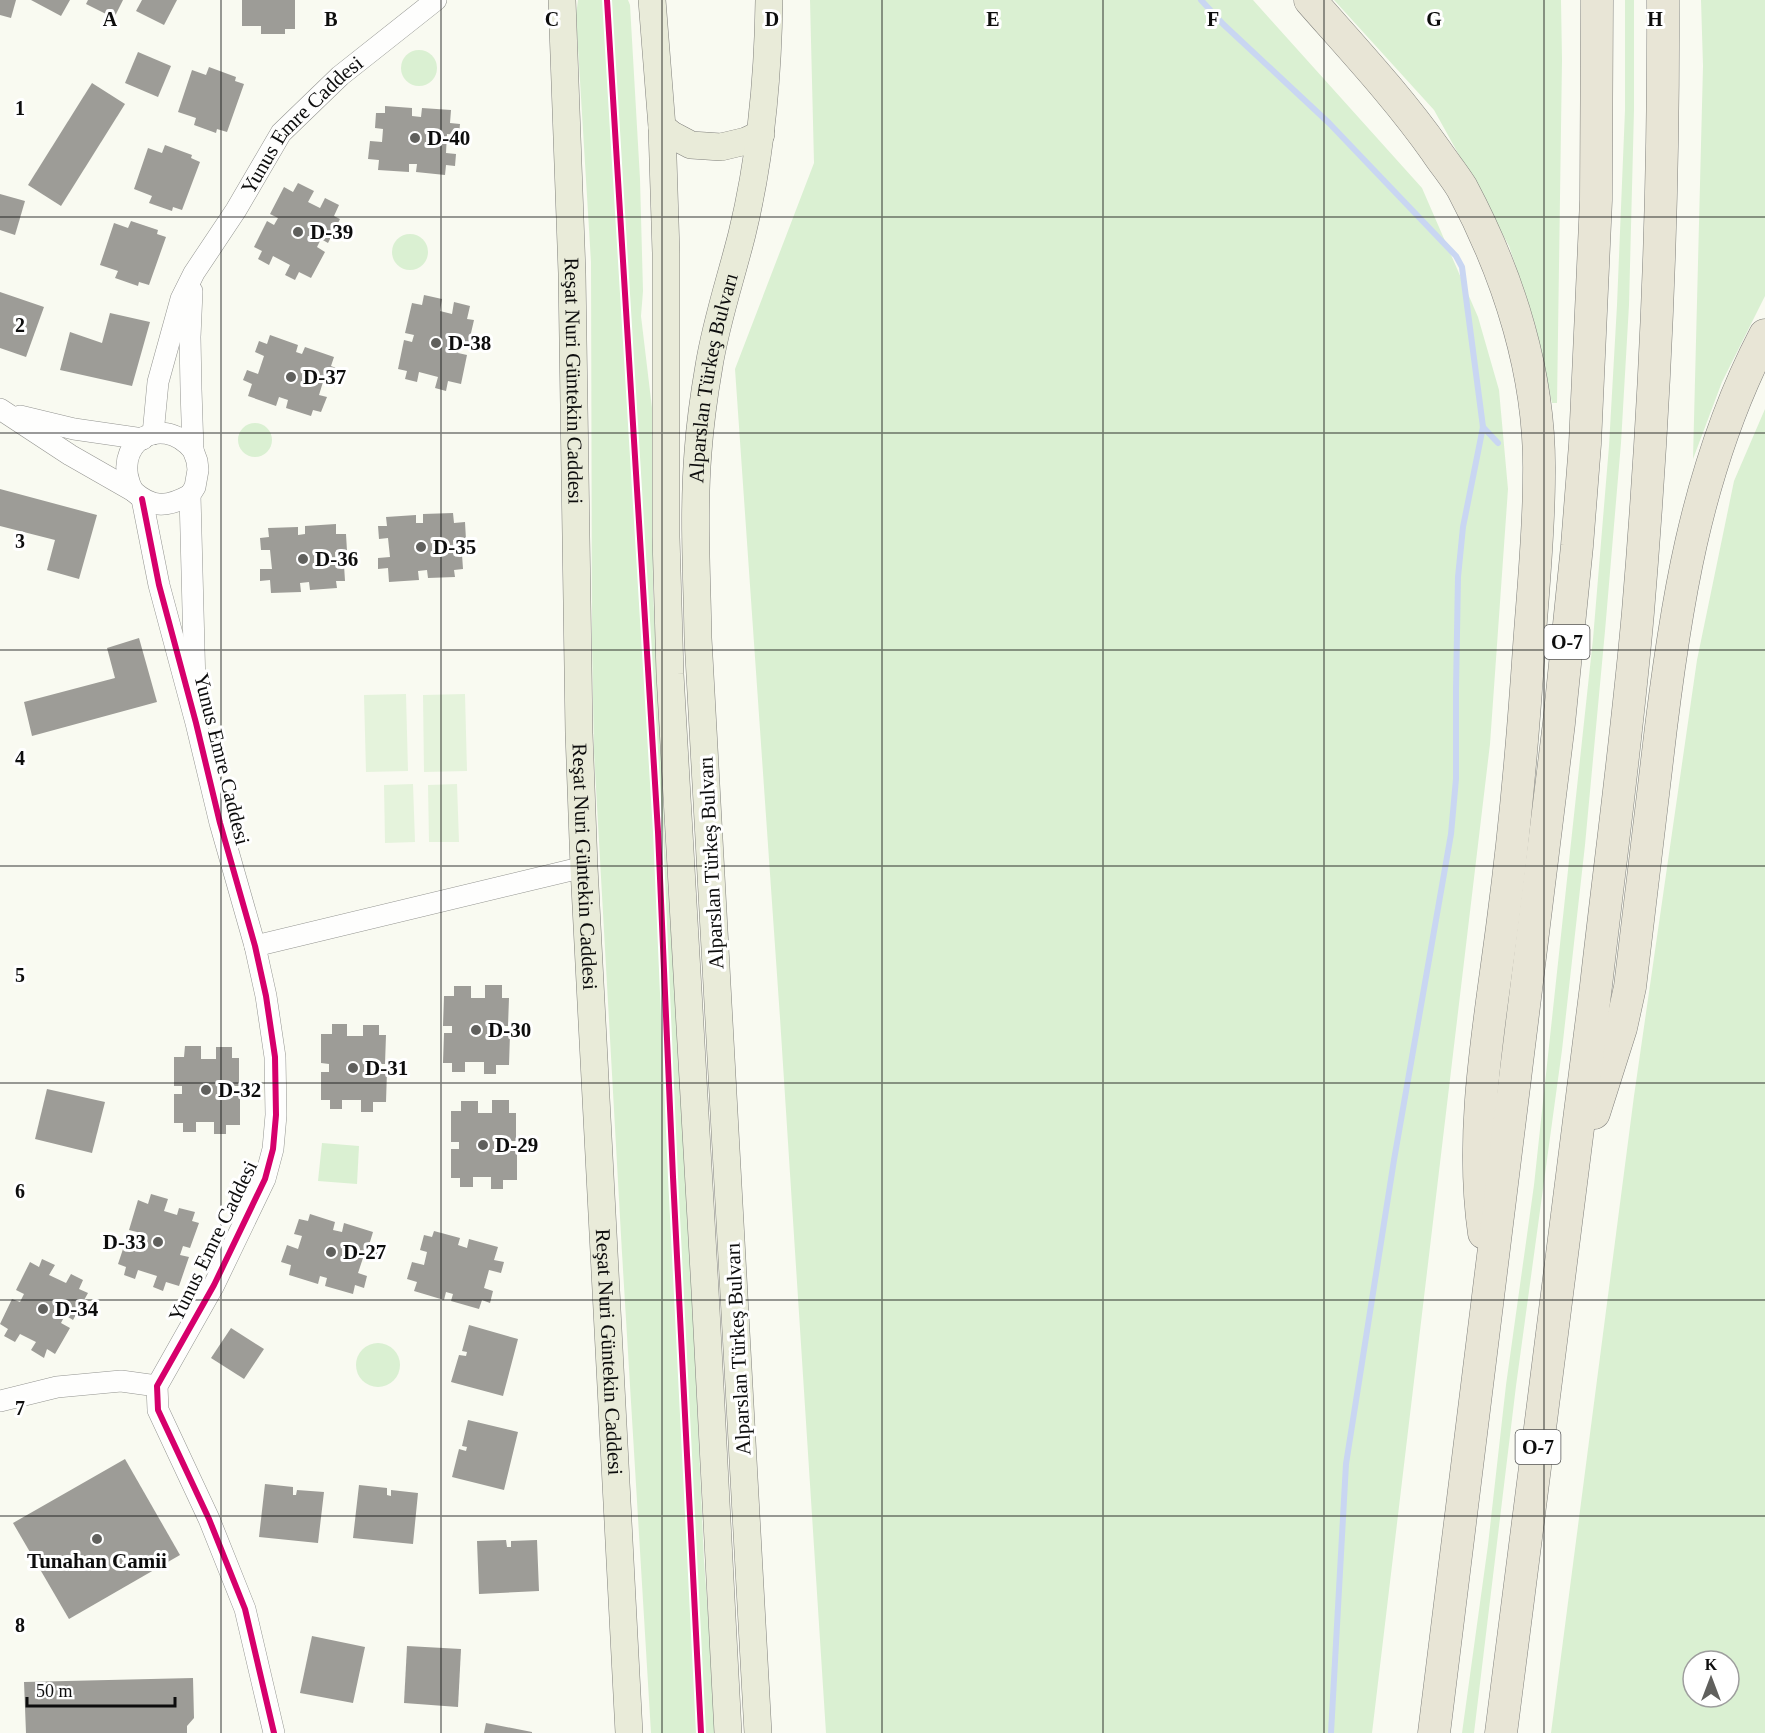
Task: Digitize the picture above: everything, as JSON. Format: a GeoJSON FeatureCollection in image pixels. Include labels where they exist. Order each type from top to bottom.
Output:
{"type":"FeatureCollection","features":[{"type":"Feature","properties":{"kind":"highway"},"geometry":{"type":"LineString","coordinates":[[1310,0],[1417,123],[1460,185],[1491,248],[1511,302],[1527,360],[1537,419],[1539,475],[1524,723],[1516,819],[1488,1037],[1481,1115],[1479,1197],[1490,1280]]}},
{"type":"Feature","properties":{"kind":"highway","name":"O-7"},"geometry":{"type":"LineString","coordinates":[[1434,1733],[1559,723],[1577,546],[1585,444],[1596,200],[1597,0]]}},
{"type":"Feature","properties":{"kind":"highway","name":"O-7"},"geometry":{"type":"LineString","coordinates":[[1501,1733],[1575,1161],[1637,617],[1657,337],[1663,0]]}},
{"type":"Feature","properties":{"kind":"highway"},"geometry":{"type":"LineString","coordinates":[[1575,1161],[1598,1104],[1621,1028],[1630,987],[1666,683],[1677,606],[1694,526],[1730,408],[1765,335]]}},
{"type":"Feature","properties":{"kind":"main road","name":"Reşat Nuri Güntekin Caddesi"},"geometry":{"type":"LineString","coordinates":[[562,0],[572,273],[579,733],[584,867],[629,1733]]}},
{"type":"Feature","properties":{"kind":"main road","name":"Alparslan Türkeş Bulvarı"},"geometry":{"type":"LineString","coordinates":[[652,0],[662,127],[666,253],[666,525],[670,674],[728,1733]]}},
{"type":"Feature","properties":{"kind":"main road","name":"Alparslan Türkeş Bulvarı"},"geometry":{"type":"LineString","coordinates":[[758,1733],[699,650],[696,506],[698,453],[709,364],[742,234],[761,135],[768,54],[769,0]]}},
{"type":"Feature","properties":{"kind":"main road"},"geometry":{"type":"LineString","coordinates":[[662,127],[691,145],[721,147],[761,135]]}},
{"type":"Feature","properties":{"kind":"street","name":"Yunus Emre Caddesi"},"geometry":{"type":"LineString","coordinates":[[157,1386],[214,1285],[265,1179],[273,1149],[276,1115],[275,1057],[266,996],[255,946],[220,823],[138,495],[128,480],[126,468],[128,456],[134,446],[148,436],[158,382],[181,300],[194,273],[236,210],[281,132],[340,76],[436,0]]}},
{"type":"Feature","properties":{"kind":"street","name":"Yunus Emre Caddesi"},"geometry":{"type":"LineString","coordinates":[[194,273],[190,337],[193,450],[198,470],[195,487],[190,495],[196,723]]}},
{"type":"Feature","properties":{"kind":"street"},"geometry":{"type":"LineString","coordinates":[[1,410],[74,429],[148,436],[164,433],[186,441],[193,450]]}},
{"type":"Feature","properties":{"kind":"street"},"geometry":{"type":"LineString","coordinates":[[1,410],[69,455],[154,504],[166,505],[178,502],[190,495]]}},
{"type":"Feature","properties":{"kind":"street"},"geometry":{"type":"LineString","coordinates":[[255,946],[584,867]]}},
{"type":"Feature","properties":{"kind":"street"},"geometry":{"type":"LineString","coordinates":[[0,1401],[57,1387],[121,1381],[157,1386],[158,1410],[209,1519],[244,1609],[274,1733]]}},
{"type":"Feature","properties":{"kind":"green space"},"geometry":{"type":"Polygon","coordinates":[[[578,0],[628,0],[630,5],[640,179],[643,291],[641,316],[652,408],[653,591],[665,843],[687,1170],[704,1561],[717,1733],[651,1733],[594,752],[591,262],[576,15],[578,0]]]}},
{"type":"Feature","properties":{"kind":"green space"},"geometry":{"type":"Polygon","coordinates":[[[810,0],[1253,0],[1422,188],[1478,317],[1499,390],[1508,489],[1490,744],[1372,1733],[826,1733],[735,369],[814,163],[810,0]]]}},
{"type":"Feature","properties":{"kind":"green space"},"geometry":{"type":"Polygon","coordinates":[[[1334,0],[1561,0],[1557,403],[1552,403],[1535,324],[1509,246],[1469,173],[1434,110],[1334,0]]]}},
{"type":"Feature","properties":{"kind":"green space"},"geometry":{"type":"Polygon","coordinates":[[[1625,0],[1634,0],[1634,110],[1629,305],[1621,443],[1585,845],[1562,1050],[1516,1386],[1474,1733],[1462,1733],[1534,1185],[1593,639],[1609,446],[1617,305],[1625,110],[1625,0]]]}},
{"type":"Feature","properties":{"kind":"green space"},"geometry":{"type":"Polygon","coordinates":[[[1701,0],[1765,0],[1765,296],[1722,382],[1693,459],[1703,66],[1701,0]]]}},
{"type":"Feature","properties":{"kind":"green space"},"geometry":{"type":"Polygon","coordinates":[[[419,50],[431,56],[437,68],[431,80],[419,86],[407,80],[401,68],[407,56],[419,50]]]}},
{"type":"Feature","properties":{"kind":"green space"},"geometry":{"type":"Polygon","coordinates":[[[410,234],[423,239],[428,252],[423,265],[410,270],[397,265],[392,252],[397,239],[410,234]]]}},
{"type":"Feature","properties":{"kind":"green space"},"geometry":{"type":"Polygon","coordinates":[[[1765,409],[1765,1733],[1551,1733],[1634,1096],[1697,660],[1734,481],[1765,409]]]}},
{"type":"Feature","properties":{"kind":"green space"},"geometry":{"type":"Polygon","coordinates":[[[255,423],[267,428],[272,440],[267,452],[255,457],[243,452],[238,440],[243,428],[255,423]]]}},
{"type":"Feature","properties":{"kind":"green space"},"geometry":{"type":"Polygon","coordinates":[[[406,694],[408,771],[366,772],[364,695],[406,694]]]}},
{"type":"Feature","properties":{"kind":"green space"},"geometry":{"type":"Polygon","coordinates":[[[465,694],[467,771],[424,772],[423,695],[465,694]]]}},
{"type":"Feature","properties":{"kind":"green space"},"geometry":{"type":"Polygon","coordinates":[[[413,784],[415,842],[385,843],[384,785],[413,784]]]}},
{"type":"Feature","properties":{"kind":"green space"},"geometry":{"type":"Polygon","coordinates":[[[457,784],[459,842],[429,842],[428,785],[457,784]]]}},
{"type":"Feature","properties":{"kind":"green space"},"geometry":{"type":"Polygon","coordinates":[[[322,1143],[359,1146],[357,1184],[318,1181],[322,1143]]]}},
{"type":"Feature","properties":{"kind":"green space"},"geometry":{"type":"Polygon","coordinates":[[[378,1343],[387,1344],[394,1349],[399,1356],[399,1374],[394,1381],[387,1386],[378,1387],[369,1386],[362,1381],[357,1374],[356,1365],[357,1356],[362,1349],[369,1344],[378,1343]]]}},
{"type":"Feature","properties":{"kind":"building"},"geometry":{"type":"Polygon","coordinates":[[[0,0],[16,0],[11,18],[0,15],[0,0]]]}},
{"type":"Feature","properties":{"kind":"building"},"geometry":{"type":"Polygon","coordinates":[[[31,0],[70,0],[61,16],[31,0]]]}},
{"type":"Feature","properties":{"kind":"building"},"geometry":{"type":"Polygon","coordinates":[[[88,0],[123,0],[114,18],[86,4],[88,0]]]}},
{"type":"Feature","properties":{"kind":"building"},"geometry":{"type":"Polygon","coordinates":[[[142,0],[177,0],[164,25],[136,11],[142,0]]]}},
{"type":"Feature","properties":{"kind":"building"},"geometry":{"type":"Polygon","coordinates":[[[242,0],[295,0],[295,29],[285,29],[285,34],[261,34],[261,26],[242,26],[242,0]]]}},
{"type":"Feature","properties":{"kind":"building"},"geometry":{"type":"Polygon","coordinates":[[[138,52],[171,66],[158,97],[125,83],[138,52]]]}},
{"type":"Feature","properties":{"kind":"building"},"geometry":{"type":"Polygon","coordinates":[[[209,67],[236,77],[235,81],[244,84],[227,132],[217,129],[216,133],[194,125],[196,118],[178,112],[192,70],[206,75],[209,67]]]}},
{"type":"Feature","properties":{"kind":"building"},"geometry":{"type":"Polygon","coordinates":[[[92,83],[125,104],[61,206],[28,185],[92,83]]]}},
{"type":"Feature","properties":{"kind":"building","name":"D-40"},"geometry":{"type":"Polygon","coordinates":[[[385,106],[412,108],[412,116],[421,117],[422,108],[451,110],[450,123],[460,124],[459,135],[447,134],[446,153],[456,154],[455,166],[446,165],[445,175],[416,172],[417,164],[409,164],[409,172],[378,170],[379,160],[368,159],[370,141],[382,142],[383,129],[375,128],[376,113],[385,113],[385,106]]]}},
{"type":"Feature","properties":{"kind":"building"},"geometry":{"type":"Polygon","coordinates":[[[165,145],[192,155],[191,158],[200,162],[182,210],[173,207],[172,211],[149,203],[152,196],[134,189],[148,148],[162,153],[165,145]]]}},
{"type":"Feature","properties":{"kind":"building","name":"D-39"},"geometry":{"type":"Polygon","coordinates":[[[298,183],[314,191],[308,202],[320,208],[325,198],[339,205],[334,216],[340,219],[328,243],[321,239],[317,247],[325,252],[311,278],[299,272],[295,280],[285,275],[290,265],[273,256],[269,265],[258,259],[262,251],[254,247],[267,221],[274,225],[278,218],[270,214],[284,187],[293,192],[298,183]]]}},
{"type":"Feature","properties":{"kind":"building"},"geometry":{"type":"Polygon","coordinates":[[[0,194],[25,201],[15,235],[0,230],[0,194]]]}},
{"type":"Feature","properties":{"kind":"building"},"geometry":{"type":"Polygon","coordinates":[[[131,221],[158,230],[157,234],[166,237],[149,285],[139,282],[138,286],[115,278],[118,271],[100,265],[114,223],[128,228],[131,221]]]}},
{"type":"Feature","properties":{"kind":"building"},"geometry":{"type":"Polygon","coordinates":[[[0,292],[44,307],[26,357],[0,348],[0,292]]]}},
{"type":"Feature","properties":{"kind":"building","name":"D-38"},"geometry":{"type":"Polygon","coordinates":[[[424,295],[442,299],[440,311],[452,314],[454,302],[470,306],[467,319],[474,320],[468,346],[461,344],[458,353],[467,355],[461,384],[448,381],[446,391],[435,388],[438,377],[419,372],[417,382],[405,379],[407,371],[398,369],[404,340],[412,342],[414,335],[405,333],[412,303],[422,305],[424,295]]]}},
{"type":"Feature","properties":{"kind":"building"},"geometry":{"type":"Polygon","coordinates":[[[110,313],[150,322],[132,386],[60,370],[70,332],[102,343],[110,313]]]}},
{"type":"Feature","properties":{"kind":"building","name":"D-37"},"geometry":{"type":"Polygon","coordinates":[[[270,335],[298,345],[296,352],[302,354],[305,347],[334,357],[331,366],[341,370],[335,386],[323,382],[319,395],[327,397],[321,412],[313,410],[311,416],[286,408],[288,400],[279,397],[276,406],[248,396],[252,384],[243,380],[247,370],[258,374],[264,356],[255,352],[259,341],[267,344],[270,335]]]}},
{"type":"Feature","properties":{"kind":"building"},"geometry":{"type":"Polygon","coordinates":[[[0,489],[97,515],[79,579],[47,570],[55,540],[0,526],[0,489]]]}},
{"type":"Feature","properties":{"kind":"building","name":"D-35"},"geometry":{"type":"Polygon","coordinates":[[[453,513],[454,523],[465,522],[466,540],[453,540],[454,554],[462,554],[463,569],[454,570],[455,577],[428,578],[427,570],[418,571],[419,580],[389,582],[388,568],[378,569],[378,558],[390,557],[388,538],[379,539],[378,526],[387,526],[386,517],[416,515],[416,523],[423,523],[423,514],[453,513]]]}},
{"type":"Feature","properties":{"kind":"building","name":"D-36"},"geometry":{"type":"Polygon","coordinates":[[[336,524],[336,534],[346,534],[347,551],[335,552],[336,565],[344,565],[345,581],[336,581],[337,588],[310,590],[309,582],[300,583],[301,592],[271,593],[270,580],[260,581],[260,569],[272,569],[270,550],[261,550],[260,538],[269,537],[268,528],[298,527],[298,535],[305,534],[305,526],[336,524]]]}},
{"type":"Feature","properties":{"kind":"building"},"geometry":{"type":"Polygon","coordinates":[[[139,638],[157,702],[32,736],[24,702],[115,678],[107,648],[139,638]]]}},
{"type":"Feature","properties":{"kind":"building","name":"D-30"},"geometry":{"type":"Polygon","coordinates":[[[485,985],[502,985],[502,998],[509,998],[508,1026],[500,1026],[500,1033],[510,1034],[509,1065],[496,1065],[496,1074],[484,1074],[484,1062],[465,1062],[465,1072],[452,1072],[452,1063],[443,1063],[444,1033],[452,1033],[452,1026],[443,1026],[444,996],[454,996],[454,986],[471,986],[471,998],[485,998],[485,985]]]}},
{"type":"Feature","properties":{"kind":"building","name":"D-31"},"geometry":{"type":"Polygon","coordinates":[[[332,1024],[347,1024],[347,1036],[363,1036],[363,1025],[379,1025],[379,1035],[386,1035],[385,1064],[378,1064],[378,1071],[387,1071],[386,1102],[373,1102],[373,1112],[361,1112],[361,1100],[342,1100],[342,1109],[330,1109],[330,1100],[321,1100],[321,1072],[329,1072],[329,1064],[321,1063],[321,1034],[332,1034],[332,1024]]]}},
{"type":"Feature","properties":{"kind":"building","name":"D-32"},"geometry":{"type":"Polygon","coordinates":[[[185,1046],[201,1046],[201,1059],[216,1059],[216,1047],[232,1047],[232,1058],[239,1058],[239,1086],[231,1086],[231,1094],[240,1094],[240,1125],[226,1125],[226,1134],[214,1134],[214,1122],[196,1122],[196,1132],[183,1132],[183,1123],[174,1123],[174,1094],[182,1094],[182,1086],[174,1086],[174,1057],[184,1057],[185,1046]]]}},
{"type":"Feature","properties":{"kind":"building"},"geometry":{"type":"Polygon","coordinates":[[[47,1089],[105,1102],[92,1153],[35,1139],[47,1089]]]}},
{"type":"Feature","properties":{"kind":"building","name":"D-29"},"geometry":{"type":"Polygon","coordinates":[[[492,1100],[509,1100],[509,1113],[516,1113],[516,1141],[508,1141],[508,1149],[517,1149],[517,1180],[503,1180],[503,1189],[491,1189],[491,1177],[473,1177],[473,1187],[460,1187],[460,1178],[451,1178],[451,1149],[459,1149],[459,1142],[451,1142],[451,1111],[461,1111],[461,1101],[478,1101],[478,1113],[492,1113],[492,1100]]]}},
{"type":"Feature","properties":{"kind":"building","name":"D-33"},"geometry":{"type":"Polygon","coordinates":[[[151,1194],[168,1199],[164,1211],[177,1215],[179,1208],[195,1212],[192,1221],[199,1223],[190,1248],[183,1246],[180,1255],[189,1257],[179,1286],[166,1282],[163,1291],[153,1287],[157,1276],[138,1270],[135,1279],[124,1275],[126,1267],[118,1264],[127,1237],[134,1239],[137,1232],[129,1230],[138,1200],[148,1204],[151,1194]]]}},
{"type":"Feature","properties":{"kind":"building","name":"D-27"},"geometry":{"type":"Polygon","coordinates":[[[310,1214],[335,1222],[333,1230],[342,1232],[344,1223],[373,1232],[369,1245],[379,1248],[375,1259],[364,1255],[358,1273],[367,1276],[364,1288],[355,1285],[353,1294],[325,1286],[327,1278],[320,1276],[318,1284],[289,1275],[291,1265],[281,1262],[287,1245],[298,1249],[302,1236],[294,1234],[299,1219],[308,1221],[310,1214]]]}},
{"type":"Feature","properties":{"kind":"building"},"geometry":{"type":"Polygon","coordinates":[[[434,1231],[460,1238],[458,1245],[467,1248],[469,1239],[498,1247],[494,1260],[504,1262],[501,1273],[489,1270],[484,1288],[493,1291],[490,1303],[482,1300],[479,1309],[451,1301],[453,1294],[446,1292],[444,1300],[414,1291],[417,1282],[407,1279],[412,1262],[424,1265],[427,1252],[420,1250],[424,1235],[432,1237],[434,1231]]]}},
{"type":"Feature","properties":{"kind":"building","name":"D-34"},"geometry":{"type":"Polygon","coordinates":[[[42,1259],[55,1265],[49,1275],[66,1283],[71,1274],[83,1280],[79,1289],[88,1293],[73,1320],[65,1315],[61,1323],[70,1328],[55,1354],[47,1349],[44,1358],[31,1350],[36,1342],[20,1334],[15,1342],[4,1336],[8,1329],[0,1324],[12,1299],[20,1302],[24,1294],[16,1290],[30,1262],[39,1267],[42,1259]]]}},
{"type":"Feature","properties":{"kind":"building"},"geometry":{"type":"Polygon","coordinates":[[[469,1325],[518,1339],[503,1396],[451,1382],[459,1355],[466,1356],[467,1352],[462,1351],[469,1325]]]}},
{"type":"Feature","properties":{"kind":"building"},"geometry":{"type":"Polygon","coordinates":[[[231,1328],[264,1349],[244,1379],[211,1358],[231,1328]]]}},
{"type":"Feature","properties":{"kind":"building"},"geometry":{"type":"Polygon","coordinates":[[[468,1420],[518,1432],[504,1490],[452,1477],[459,1449],[466,1451],[467,1447],[462,1446],[468,1420]]]}},
{"type":"Feature","properties":{"kind":"building","name":"Tunahan Camii"},"geometry":{"type":"Polygon","coordinates":[[[125,1459],[180,1555],[69,1619],[13,1523],[125,1459]]]}},
{"type":"Feature","properties":{"kind":"building"},"geometry":{"type":"Polygon","coordinates":[[[265,1484],[293,1487],[293,1495],[296,1495],[297,1490],[324,1492],[318,1543],[259,1537],[265,1484]]]}},
{"type":"Feature","properties":{"kind":"building"},"geometry":{"type":"Polygon","coordinates":[[[359,1485],[387,1488],[387,1495],[391,1496],[391,1490],[418,1493],[413,1544],[353,1538],[359,1485]]]}},
{"type":"Feature","properties":{"kind":"building"},"geometry":{"type":"Polygon","coordinates":[[[506,1540],[507,1547],[511,1547],[511,1541],[537,1540],[539,1591],[479,1594],[477,1541],[506,1540]]]}},
{"type":"Feature","properties":{"kind":"building"},"geometry":{"type":"Polygon","coordinates":[[[312,1636],[365,1647],[353,1703],[300,1693],[312,1636]]]}},
{"type":"Feature","properties":{"kind":"building"},"geometry":{"type":"Polygon","coordinates":[[[407,1646],[461,1649],[458,1707],[404,1703],[407,1646]]]}},
{"type":"Feature","properties":{"kind":"building"},"geometry":{"type":"Polygon","coordinates":[[[193,1678],[194,1718],[187,1726],[187,1733],[26,1733],[24,1682],[193,1678]]]}},
{"type":"Feature","properties":{"kind":"building"},"geometry":{"type":"Polygon","coordinates":[[[486,1723],[532,1732],[532,1733],[484,1733],[486,1723]]]}},
{"type":"Feature","properties":{"kind":"waterway"},"geometry":{"type":"LineString","coordinates":[[1201,0],[1223,24],[1329,123],[1456,256],[1462,267],[1483,427],[1463,527],[1458,577],[1456,779],[1451,834],[1394,1160],[1346,1464],[1331,1733]]}},
{"type":"Feature","properties":{"kind":"waterway"},"geometry":{"type":"LineString","coordinates":[[1483,427],[1498,443]]}},
{"type":"Feature","properties":{"kind":"cycle path"},"geometry":{"type":"LineString","coordinates":[[607,0],[658,832],[701,1733]]}},
{"type":"Feature","properties":{"kind":"cycle path"},"geometry":{"type":"LineString","coordinates":[[142,499],[159,585],[220,823],[255,946],[266,996],[275,1057],[276,1115],[273,1149],[265,1179],[214,1285],[157,1386],[158,1410],[209,1519],[245,1609],[274,1733]]}},
{"type":"Feature","properties":{"kind":"place","name":"D-40"},"geometry":{"type":"Point","coordinates":[415,138]}},
{"type":"Feature","properties":{"kind":"place","name":"D-39"},"geometry":{"type":"Point","coordinates":[298,232]}},
{"type":"Feature","properties":{"kind":"place","name":"D-38"},"geometry":{"type":"Point","coordinates":[436,343]}},
{"type":"Feature","properties":{"kind":"place","name":"D-37"},"geometry":{"type":"Point","coordinates":[291,377]}},
{"type":"Feature","properties":{"kind":"place","name":"D-35"},"geometry":{"type":"Point","coordinates":[421,547]}},
{"type":"Feature","properties":{"kind":"place","name":"D-36"},"geometry":{"type":"Point","coordinates":[303,559]}},
{"type":"Feature","properties":{"kind":"place","name":"D-30"},"geometry":{"type":"Point","coordinates":[476,1030]}},
{"type":"Feature","properties":{"kind":"place","name":"D-31"},"geometry":{"type":"Point","coordinates":[353,1068]}},
{"type":"Feature","properties":{"kind":"place","name":"D-32"},"geometry":{"type":"Point","coordinates":[206,1090]}},
{"type":"Feature","properties":{"kind":"place","name":"D-29"},"geometry":{"type":"Point","coordinates":[483,1145]}},
{"type":"Feature","properties":{"kind":"place","name":"D-33"},"geometry":{"type":"Point","coordinates":[158,1242]}},
{"type":"Feature","properties":{"kind":"place","name":"D-27"},"geometry":{"type":"Point","coordinates":[331,1252]}},
{"type":"Feature","properties":{"kind":"place","name":"D-34"},"geometry":{"type":"Point","coordinates":[43,1309]}},
{"type":"Feature","properties":{"kind":"place","name":"Tunahan Camii"},"geometry":{"type":"Point","coordinates":[97,1539]}}]}
